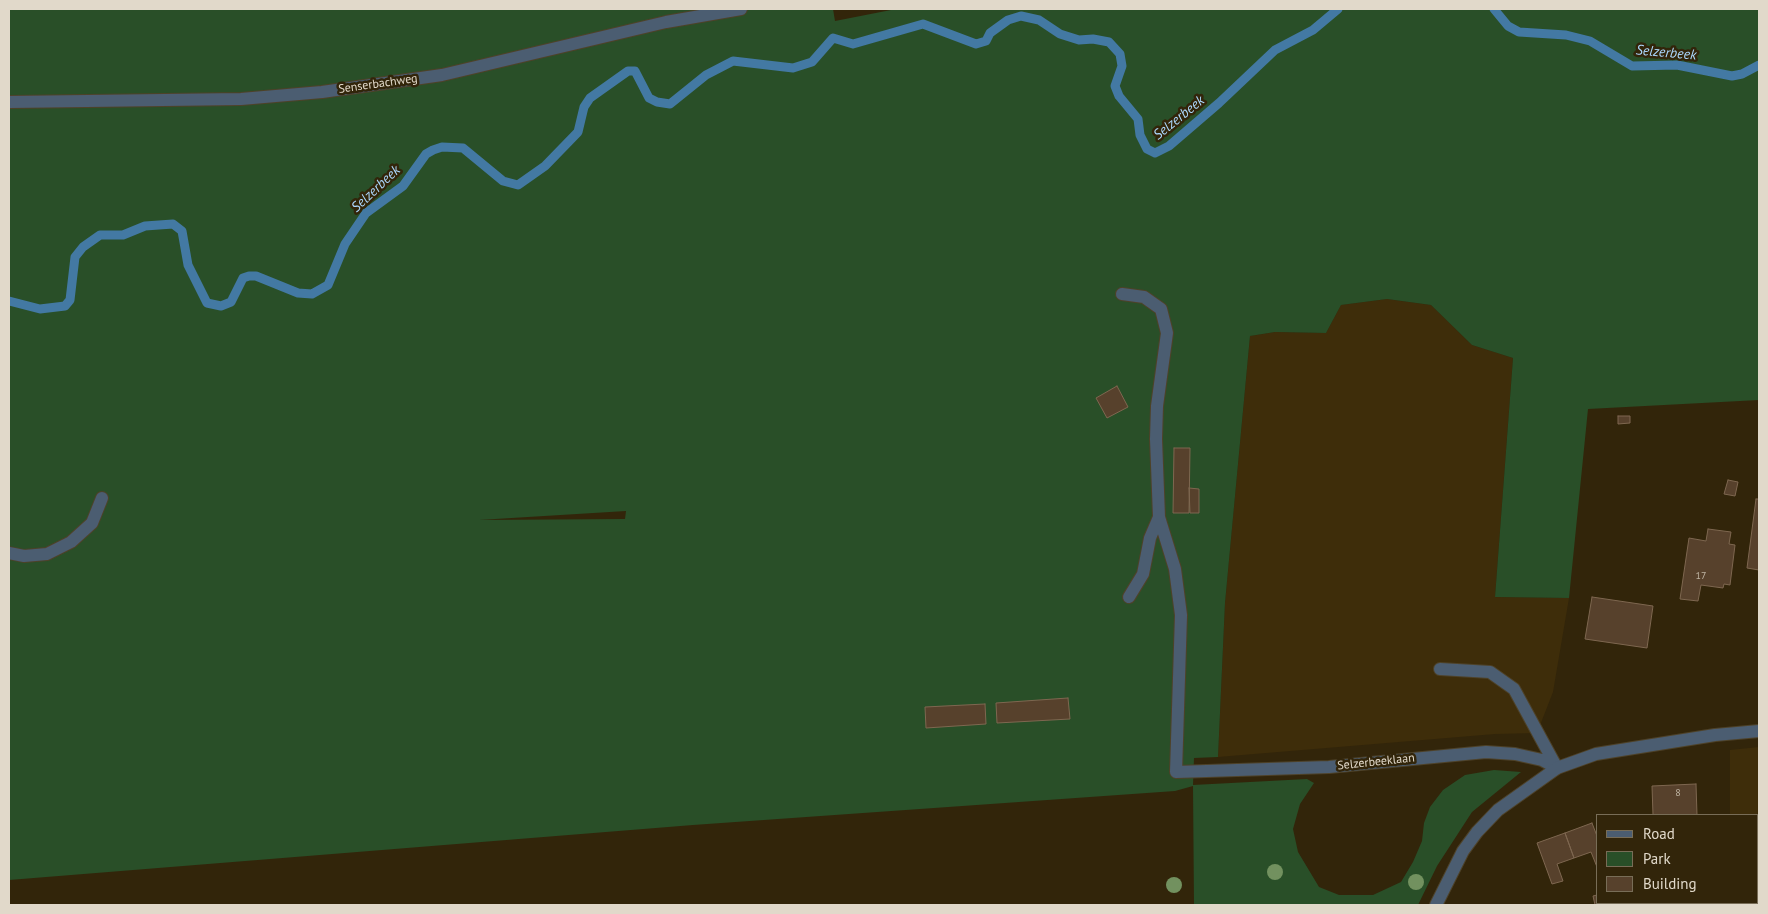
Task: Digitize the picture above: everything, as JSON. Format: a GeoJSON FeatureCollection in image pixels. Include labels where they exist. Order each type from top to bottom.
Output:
{"type":"FeatureCollection","features":[{"type":"Feature","properties":{"kind":"street","name":"Senserbachweg"},"geometry":{"type":"LineString","coordinates":[[9,102],[241,99],[322,92],[442,75],[666,22],[741,9]]}},
{"type":"Feature","properties":{"kind":"street"},"geometry":{"type":"LineString","coordinates":[[1122,294],[1144,297],[1161,309],[1167,333],[1156,431],[1158,517],[1150,538],[1143,574],[1129,597]]}},
{"type":"Feature","properties":{"kind":"street"},"geometry":{"type":"LineString","coordinates":[[9,554],[24,556],[47,554],[71,542],[92,523],[102,498]]}},
{"type":"Feature","properties":{"kind":"street","name":"Selzerbeeklaan"},"geometry":{"type":"LineString","coordinates":[[1158,517],[1175,568],[1181,615],[1176,772],[1329,767],[1486,752],[1515,754],[1542,760],[1556,768]]}},
{"type":"Feature","properties":{"kind":"street"},"geometry":{"type":"LineString","coordinates":[[1440,669],[1490,672],[1514,689],[1556,768]]}},
{"type":"Feature","properties":{"kind":"street"},"geometry":{"type":"LineString","coordinates":[[1436,905],[1463,851],[1477,832],[1498,810],[1556,768],[1596,754],[1715,735],[1759,731]]}},
{"type":"Feature","properties":{"kind":"shaded area"},"geometry":{"type":"Polygon","coordinates":[[[1387,299],[1431,305],[1472,345],[1513,358],[1495,597],[1569,598],[1553,692],[1537,733],[1495,734],[1218,757],[1225,603],[1250,336],[1275,332],[1326,333],[1341,305],[1387,299]]]}},
{"type":"Feature","properties":{"kind":"shaded area"},"geometry":{"type":"Polygon","coordinates":[[[1759,747],[1759,905],[1640,905],[1758,904],[1758,814],[1730,814],[1730,750],[1759,747]]]}},
{"type":"Feature","properties":{"kind":"green space"},"geometry":{"type":"Polygon","coordinates":[[[9,9],[833,9],[835,21],[896,9],[1759,9],[1759,400],[1588,409],[1569,598],[1495,597],[1513,358],[1472,345],[1431,305],[1387,299],[1341,305],[1326,333],[1275,332],[1250,336],[1225,603],[1218,757],[1194,758],[1193,785],[1307,779],[1314,783],[1300,804],[1293,829],[1298,852],[1319,887],[1339,895],[1373,895],[1401,882],[1413,862],[1422,841],[1424,823],[1430,807],[1443,790],[1465,775],[1494,770],[1521,772],[1472,812],[1437,866],[1418,905],[1194,905],[1193,786],[1175,791],[693,825],[9,880],[9,9]],[[626,511],[479,520],[625,519],[626,511]]]}},
{"type":"Feature","properties":{"kind":"building"},"geometry":{"type":"Polygon","coordinates":[[[1117,386],[1128,407],[1107,418],[1096,398],[1117,386]]]}},
{"type":"Feature","properties":{"kind":"building"},"geometry":{"type":"Polygon","coordinates":[[[1618,416],[1630,416],[1630,423],[1618,424],[1618,416]]]}},
{"type":"Feature","properties":{"kind":"building"},"geometry":{"type":"Polygon","coordinates":[[[1174,448],[1190,448],[1189,513],[1173,513],[1174,448]]]}},
{"type":"Feature","properties":{"kind":"building"},"geometry":{"type":"Polygon","coordinates":[[[1728,480],[1738,482],[1735,496],[1724,494],[1728,480]]]}},
{"type":"Feature","properties":{"kind":"building"},"geometry":{"type":"Polygon","coordinates":[[[1189,488],[1199,489],[1199,513],[1190,513],[1189,488]]]}},
{"type":"Feature","properties":{"kind":"building"},"geometry":{"type":"Polygon","coordinates":[[[1756,499],[1759,499],[1759,570],[1747,568],[1756,499]]]}},
{"type":"Feature","properties":{"kind":"building"},"geometry":{"type":"Polygon","coordinates":[[[1708,529],[1731,532],[1729,544],[1735,545],[1730,585],[1724,584],[1723,588],[1701,585],[1698,601],[1680,599],[1689,538],[1706,541],[1708,529]]]}},
{"type":"Feature","properties":{"kind":"building"},"geometry":{"type":"Polygon","coordinates":[[[1592,597],[1653,606],[1647,648],[1585,639],[1592,597]]]}},
{"type":"Feature","properties":{"kind":"building"},"geometry":{"type":"Polygon","coordinates":[[[1068,698],[1070,719],[997,723],[996,703],[1068,698]]]}},
{"type":"Feature","properties":{"kind":"building"},"geometry":{"type":"Polygon","coordinates":[[[985,704],[986,724],[926,728],[925,707],[985,704]]]}},
{"type":"Feature","properties":{"kind":"building"},"geometry":{"type":"Polygon","coordinates":[[[1696,784],[1697,814],[1653,814],[1652,786],[1696,784]]]}},
{"type":"Feature","properties":{"kind":"building"},"geometry":{"type":"Polygon","coordinates":[[[1592,823],[1596,833],[1596,864],[1591,852],[1574,858],[1565,833],[1592,823]]]}},
{"type":"Feature","properties":{"kind":"building"},"geometry":{"type":"Polygon","coordinates":[[[1565,833],[1574,858],[1557,864],[1563,881],[1552,884],[1537,843],[1565,833]]]}},
{"type":"Feature","properties":{"kind":"building"},"geometry":{"type":"Polygon","coordinates":[[[1759,844],[1759,905],[1656,905],[1758,904],[1759,844]]]}},
{"type":"Feature","properties":{"kind":"building"},"geometry":{"type":"Polygon","coordinates":[[[1596,895],[1596,904],[1634,905],[1595,905],[1593,896],[1596,895]]]}},
{"type":"Feature","properties":{"kind":"waterway","name":"Selzerbeek"},"geometry":{"type":"LineString","coordinates":[[9,301],[40,309],[65,306],[70,300],[75,257],[83,247],[100,235],[123,235],[145,226],[173,224],[182,231],[188,265],[207,303],[221,306],[231,302],[243,278],[249,276],[256,276],[298,293],[312,294],[328,285],[345,244],[366,213],[403,186],[426,154],[433,150],[442,147],[463,148],[503,181],[518,185],[545,166],[578,132],[584,107],[590,98],[628,71],[635,71],[649,98],[657,102],[670,104],[706,75],[733,61],[793,68],[812,62],[833,38],[853,44],[923,24],[976,44],[986,41],[990,33],[1008,20],[1021,16],[1039,20],[1060,34],[1079,40],[1093,39],[1109,42],[1120,54],[1122,66],[1115,86],[1119,96],[1138,119],[1140,135],[1147,149],[1155,153],[1169,146],[1219,103],[1275,50],[1313,30],[1338,9]]}},
{"type":"Feature","properties":{"kind":"waterway","name":"Selzerbeek"},"geometry":{"type":"LineString","coordinates":[[1494,9],[1508,26],[1519,32],[1566,35],[1590,41],[1632,66],[1677,65],[1732,76],[1742,74],[1759,65]]}}]}
